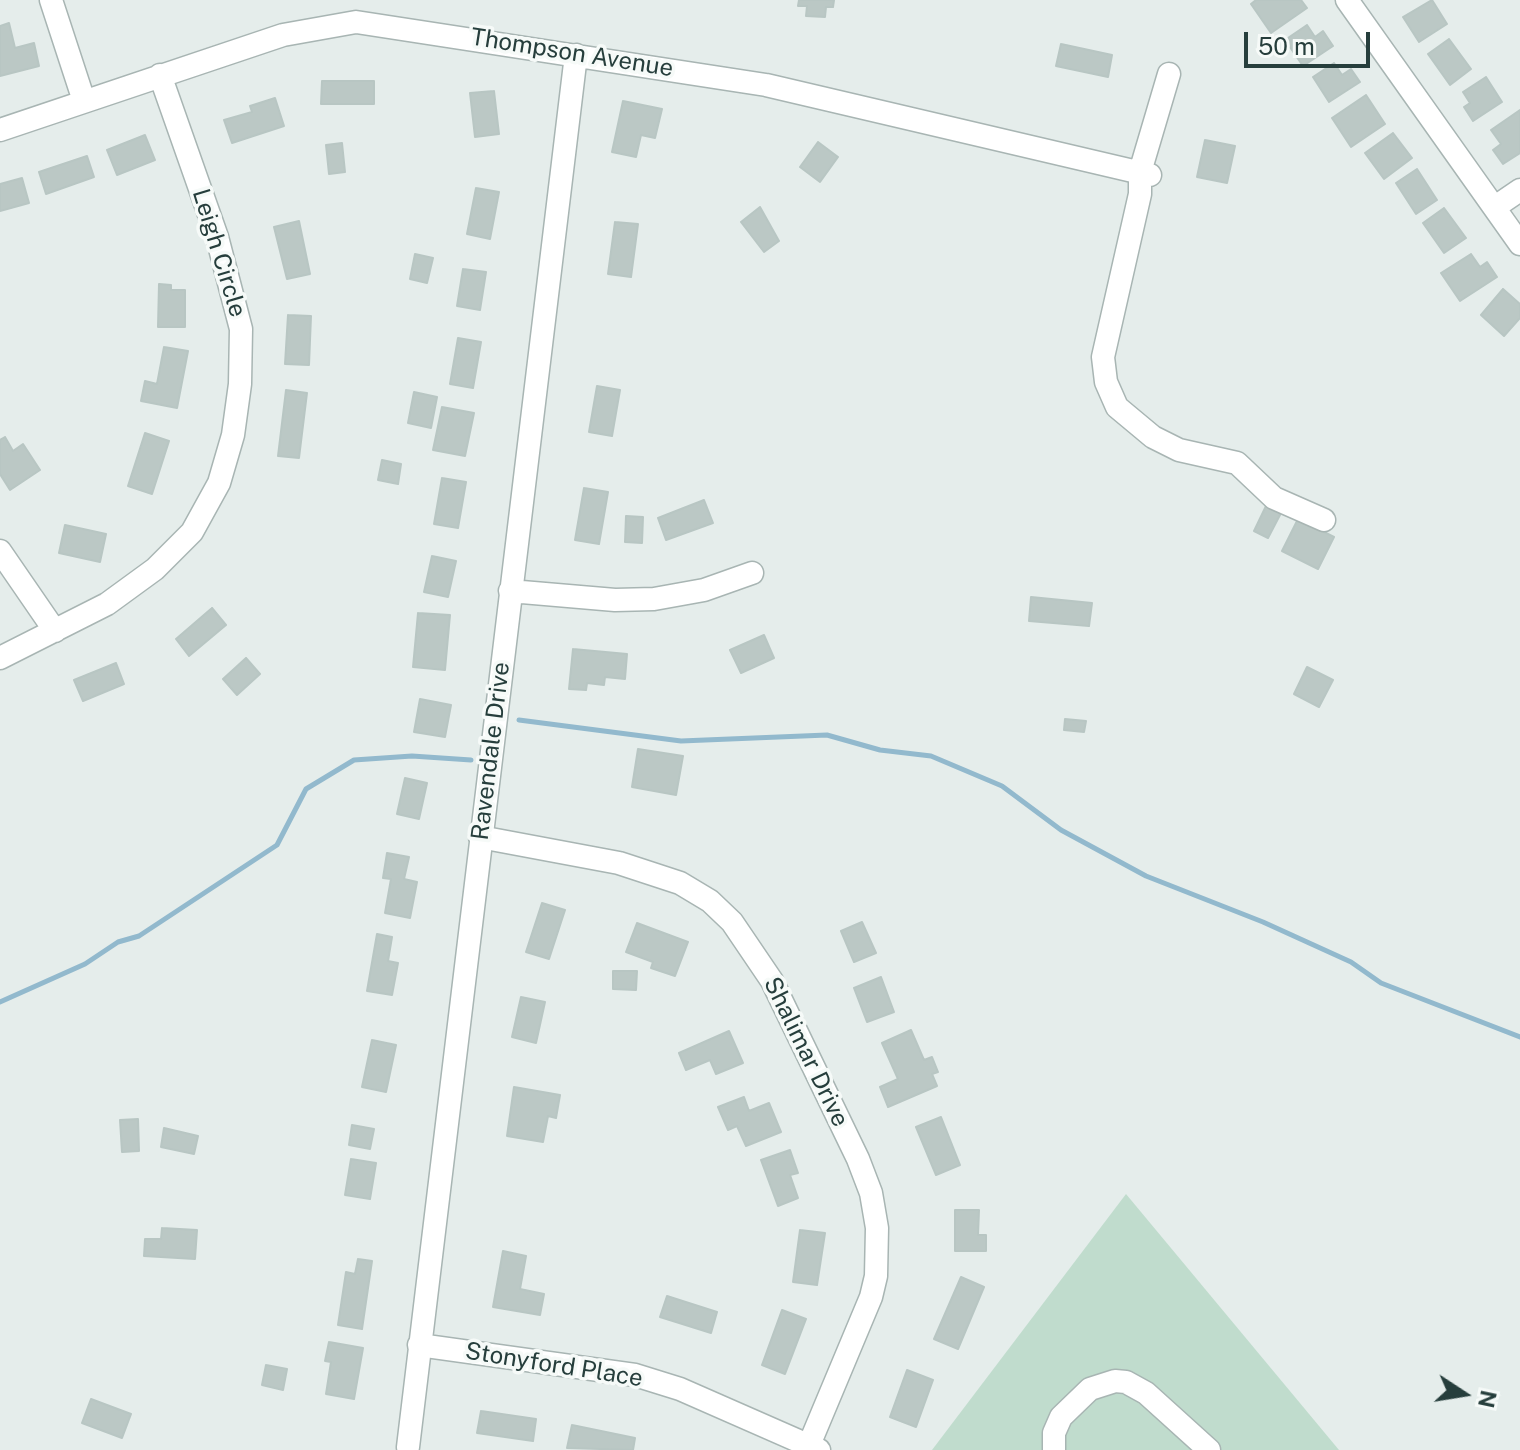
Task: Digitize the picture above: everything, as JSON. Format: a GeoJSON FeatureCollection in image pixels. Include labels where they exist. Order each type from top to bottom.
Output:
{"type":"FeatureCollection","features":[{"type":"Feature","properties":{"kind":"street"},"geometry":{"type":"LineString","coordinates":[[51,0],[84,101]]}},
{"type":"Feature","properties":{"kind":"street"},"geometry":{"type":"LineString","coordinates":[[1357,3],[1520,244]]}},
{"type":"Feature","properties":{"kind":"street","name":"Thompson Avenue"},"geometry":{"type":"LineString","coordinates":[[0,130],[283,35],[356,22],[766,85],[1145,174]]}},
{"type":"Feature","properties":{"kind":"street","name":"Ravendale Drive"},"geometry":{"type":"LineString","coordinates":[[408,1447],[576,55]]}},
{"type":"Feature","properties":{"kind":"street"},"geometry":{"type":"LineString","coordinates":[[1169,74],[1103,357],[1106,382],[1117,407],[1153,437],[1179,450],[1237,463],[1274,498],[1324,520]]}},
{"type":"Feature","properties":{"kind":"street","name":"Leigh Circle"},"geometry":{"type":"LineString","coordinates":[[0,658],[129,590],[192,532],[219,483],[233,435],[242,355],[237,302],[160,75]]}},
{"type":"Feature","properties":{"kind":"street"},"geometry":{"type":"LineString","coordinates":[[1495,207],[1520,190]]}},
{"type":"Feature","properties":{"kind":"street"},"geometry":{"type":"LineString","coordinates":[[0,551],[55,631]]}},
{"type":"Feature","properties":{"kind":"street"},"geometry":{"type":"LineString","coordinates":[[510,591],[654,599],[704,590],[752,573]]}},
{"type":"Feature","properties":{"kind":"street","name":"Shalimar Drive"},"geometry":{"type":"LineString","coordinates":[[480,837],[619,863],[680,883],[710,901],[732,922],[772,981],[858,1159],[871,1193],[877,1228],[876,1276],[871,1297],[814,1447]]}},
{"type":"Feature","properties":{"kind":"street","name":"Stonyford Place"},"geometry":{"type":"LineString","coordinates":[[419,1345],[635,1375],[680,1389],[814,1447]]}},
{"type":"Feature","properties":{"kind":"street"},"geometry":{"type":"LineString","coordinates":[[1054,1450],[1054,1433],[1061,1417],[1090,1389],[1115,1381],[1126,1382],[1146,1393],[1209,1450]]}},
{"type":"Feature","properties":{"kind":"green space"},"geometry":{"type":"Polygon","coordinates":[[[1126,1194],[1339,1450],[932,1450],[1126,1194]]]}},
{"type":"Feature","properties":{"kind":"building"},"geometry":{"type":"Polygon","coordinates":[[[799,0],[834,0],[833,7],[826,7],[825,17],[806,16],[807,6],[798,6],[799,0]]]}},
{"type":"Feature","properties":{"kind":"building"},"geometry":{"type":"Polygon","coordinates":[[[1256,0],[1301,0],[1307,8],[1271,33],[1251,4],[1256,0]]]}},
{"type":"Feature","properties":{"kind":"building"},"geometry":{"type":"Polygon","coordinates":[[[1432,0],[1447,24],[1419,42],[1403,17],[1432,0]]]}},
{"type":"Feature","properties":{"kind":"building"},"geometry":{"type":"Polygon","coordinates":[[[9,23],[15,48],[34,43],[39,66],[0,76],[0,26],[9,23]]]}},
{"type":"Feature","properties":{"kind":"building"},"geometry":{"type":"Polygon","coordinates":[[[1307,25],[1315,37],[1323,31],[1333,46],[1303,66],[1285,40],[1307,25]]]}},
{"type":"Feature","properties":{"kind":"building"},"geometry":{"type":"Polygon","coordinates":[[[1449,39],[1471,69],[1450,85],[1428,54],[1449,39]]]}},
{"type":"Feature","properties":{"kind":"building"},"geometry":{"type":"Polygon","coordinates":[[[1061,44],[1112,55],[1108,77],[1056,66],[1061,44]]]}},
{"type":"Feature","properties":{"kind":"building"},"geometry":{"type":"Polygon","coordinates":[[[1334,63],[1342,75],[1351,69],[1360,82],[1329,102],[1313,77],[1334,63]]]}},
{"type":"Feature","properties":{"kind":"building"},"geometry":{"type":"Polygon","coordinates":[[[1486,77],[1502,102],[1473,121],[1464,107],[1470,103],[1463,92],[1486,77]]]}},
{"type":"Feature","properties":{"kind":"building"},"geometry":{"type":"Polygon","coordinates":[[[322,81],[374,81],[374,104],[321,104],[322,81]]]}},
{"type":"Feature","properties":{"kind":"building"},"geometry":{"type":"Polygon","coordinates":[[[494,91],[499,134],[475,137],[470,93],[494,91]]]}},
{"type":"Feature","properties":{"kind":"building"},"geometry":{"type":"Polygon","coordinates":[[[1366,95],[1385,124],[1351,147],[1332,118],[1366,95]]]}},
{"type":"Feature","properties":{"kind":"building"},"geometry":{"type":"Polygon","coordinates":[[[275,98],[284,126],[232,143],[224,120],[252,112],[250,106],[275,98]]]}},
{"type":"Feature","properties":{"kind":"building"},"geometry":{"type":"Polygon","coordinates":[[[623,101],[662,109],[655,138],[641,135],[636,157],[612,152],[623,101]]]}},
{"type":"Feature","properties":{"kind":"building"},"geometry":{"type":"Polygon","coordinates":[[[1520,110],[1520,153],[1503,164],[1493,150],[1501,144],[1491,130],[1520,110]]]}},
{"type":"Feature","properties":{"kind":"building"},"geometry":{"type":"Polygon","coordinates":[[[1393,133],[1412,158],[1384,179],[1365,153],[1393,133]]]}},
{"type":"Feature","properties":{"kind":"building"},"geometry":{"type":"Polygon","coordinates":[[[145,135],[155,160],[117,175],[107,150],[145,135]]]}},
{"type":"Feature","properties":{"kind":"building"},"geometry":{"type":"Polygon","coordinates":[[[1205,140],[1235,146],[1227,183],[1197,177],[1205,140]]]}},
{"type":"Feature","properties":{"kind":"building"},"geometry":{"type":"Polygon","coordinates":[[[818,142],[838,157],[820,182],[800,167],[818,142]]]}},
{"type":"Feature","properties":{"kind":"building"},"geometry":{"type":"Polygon","coordinates":[[[342,143],[345,172],[329,174],[326,145],[342,143]]]}},
{"type":"Feature","properties":{"kind":"building"},"geometry":{"type":"Polygon","coordinates":[[[87,156],[94,177],[46,194],[39,172],[87,156]]]}},
{"type":"Feature","properties":{"kind":"building"},"geometry":{"type":"Polygon","coordinates":[[[1417,169],[1437,200],[1416,214],[1396,183],[1417,169]]]}},
{"type":"Feature","properties":{"kind":"building"},"geometry":{"type":"Polygon","coordinates":[[[22,178],[29,203],[0,211],[0,184],[22,178]]]}},
{"type":"Feature","properties":{"kind":"building"},"geometry":{"type":"Polygon","coordinates":[[[476,188],[499,192],[490,239],[467,234],[476,188]]]}},
{"type":"Feature","properties":{"kind":"building"},"geometry":{"type":"Polygon","coordinates":[[[760,207],[779,241],[764,252],[741,222],[760,207]]]}},
{"type":"Feature","properties":{"kind":"building"},"geometry":{"type":"Polygon","coordinates":[[[1444,208],[1466,238],[1444,253],[1423,223],[1444,208]]]}},
{"type":"Feature","properties":{"kind":"building"},"geometry":{"type":"Polygon","coordinates":[[[299,221],[310,274],[287,279],[274,227],[299,221]]]}},
{"type":"Feature","properties":{"kind":"building"},"geometry":{"type":"Polygon","coordinates":[[[615,222],[638,224],[631,277],[608,274],[615,222]]]}},
{"type":"Feature","properties":{"kind":"building"},"geometry":{"type":"Polygon","coordinates":[[[415,254],[433,258],[427,283],[410,279],[415,254]]]}},
{"type":"Feature","properties":{"kind":"building"},"geometry":{"type":"Polygon","coordinates":[[[1471,254],[1480,267],[1487,262],[1497,277],[1460,301],[1441,273],[1471,254]]]}},
{"type":"Feature","properties":{"kind":"building"},"geometry":{"type":"Polygon","coordinates":[[[463,269],[486,272],[480,310],[457,306],[463,269]]]}},
{"type":"Feature","properties":{"kind":"building"},"geometry":{"type":"Polygon","coordinates":[[[159,284],[171,285],[171,290],[185,290],[185,327],[158,327],[159,284]]]}},
{"type":"Feature","properties":{"kind":"building"},"geometry":{"type":"Polygon","coordinates":[[[1503,289],[1520,304],[1520,318],[1504,336],[1481,315],[1503,289]]]}},
{"type":"Feature","properties":{"kind":"building"},"geometry":{"type":"Polygon","coordinates":[[[288,315],[311,316],[309,365],[285,364],[288,315]]]}},
{"type":"Feature","properties":{"kind":"building"},"geometry":{"type":"Polygon","coordinates":[[[458,338],[481,342],[473,388],[450,384],[458,338]]]}},
{"type":"Feature","properties":{"kind":"building"},"geometry":{"type":"Polygon","coordinates":[[[164,347],[188,351],[177,408],[141,401],[145,381],[157,384],[164,347]]]}},
{"type":"Feature","properties":{"kind":"building"},"geometry":{"type":"Polygon","coordinates":[[[597,386],[620,390],[612,436],[589,432],[597,386]]]}},
{"type":"Feature","properties":{"kind":"building"},"geometry":{"type":"Polygon","coordinates":[[[286,390],[307,393],[299,458],[278,456],[286,390]]]}},
{"type":"Feature","properties":{"kind":"building"},"geometry":{"type":"Polygon","coordinates":[[[414,392],[437,397],[431,428],[408,423],[414,392]]]}},
{"type":"Feature","properties":{"kind":"building"},"geometry":{"type":"Polygon","coordinates":[[[442,407],[474,413],[465,456],[433,450],[442,407]]]}},
{"type":"Feature","properties":{"kind":"building"},"geometry":{"type":"Polygon","coordinates":[[[145,433],[169,441],[152,494],[128,486],[145,433]]]}},
{"type":"Feature","properties":{"kind":"building"},"geometry":{"type":"Polygon","coordinates":[[[5,437],[13,451],[23,444],[40,470],[10,490],[0,474],[0,440],[5,437]]]}},
{"type":"Feature","properties":{"kind":"building"},"geometry":{"type":"Polygon","coordinates":[[[382,460],[401,464],[398,484],[378,480],[382,460]]]}},
{"type":"Feature","properties":{"kind":"building"},"geometry":{"type":"Polygon","coordinates":[[[442,478],[466,482],[458,528],[434,524],[442,478]]]}},
{"type":"Feature","properties":{"kind":"building"},"geometry":{"type":"Polygon","coordinates":[[[584,488],[608,492],[599,544],[575,540],[584,488]]]}},
{"type":"Feature","properties":{"kind":"building"},"geometry":{"type":"Polygon","coordinates":[[[704,500],[713,523],[666,540],[658,518],[704,500]]]}},
{"type":"Feature","properties":{"kind":"building"},"geometry":{"type":"Polygon","coordinates":[[[1266,506],[1281,513],[1268,538],[1254,531],[1266,506]]]}},
{"type":"Feature","properties":{"kind":"building"},"geometry":{"type":"Polygon","coordinates":[[[626,516],[643,517],[642,543],[625,542],[626,516]]]}},
{"type":"Feature","properties":{"kind":"building"},"geometry":{"type":"Polygon","coordinates":[[[1298,519],[1334,537],[1318,569],[1282,551],[1298,519]]]}},
{"type":"Feature","properties":{"kind":"building"},"geometry":{"type":"Polygon","coordinates":[[[65,525],[106,534],[100,562],[59,553],[65,525]]]}},
{"type":"Feature","properties":{"kind":"building"},"geometry":{"type":"Polygon","coordinates":[[[432,556],[456,561],[448,597],[424,592],[432,556]]]}},
{"type":"Feature","properties":{"kind":"building"},"geometry":{"type":"Polygon","coordinates":[[[1031,597],[1092,603],[1089,626],[1029,621],[1031,597]]]}},
{"type":"Feature","properties":{"kind":"building"},"geometry":{"type":"Polygon","coordinates":[[[212,608],[226,625],[189,656],[176,639],[212,608]]]}},
{"type":"Feature","properties":{"kind":"building"},"geometry":{"type":"Polygon","coordinates":[[[418,613],[450,615],[445,670],[413,667],[418,613]]]}},
{"type":"Feature","properties":{"kind":"building"},"geometry":{"type":"Polygon","coordinates":[[[764,635],[774,658],[741,673],[730,650],[764,635]]]}},
{"type":"Feature","properties":{"kind":"building"},"geometry":{"type":"Polygon","coordinates":[[[573,649],[627,654],[625,679],[605,677],[604,685],[587,683],[586,690],[569,689],[573,649]]]}},
{"type":"Feature","properties":{"kind":"building"},"geometry":{"type":"Polygon","coordinates":[[[246,658],[260,674],[237,695],[223,679],[246,658]]]}},
{"type":"Feature","properties":{"kind":"building"},"geometry":{"type":"Polygon","coordinates":[[[116,663],[124,684],[83,701],[74,680],[116,663]]]}},
{"type":"Feature","properties":{"kind":"building"},"geometry":{"type":"Polygon","coordinates":[[[1307,667],[1333,680],[1319,707],[1294,694],[1307,667]]]}},
{"type":"Feature","properties":{"kind":"building"},"geometry":{"type":"Polygon","coordinates":[[[420,699],[451,705],[445,737],[414,732],[420,699]]]}},
{"type":"Feature","properties":{"kind":"building"},"geometry":{"type":"Polygon","coordinates":[[[1065,719],[1086,721],[1084,732],[1064,730],[1065,719]]]}},
{"type":"Feature","properties":{"kind":"building"},"geometry":{"type":"Polygon","coordinates":[[[638,749],[683,756],[676,795],[632,787],[638,749]]]}},
{"type":"Feature","properties":{"kind":"building"},"geometry":{"type":"Polygon","coordinates":[[[405,778],[427,783],[419,819],[397,814],[405,778]]]}},
{"type":"Feature","properties":{"kind":"building"},"geometry":{"type":"Polygon","coordinates":[[[387,853],[409,857],[404,879],[417,882],[410,918],[385,913],[391,879],[383,878],[387,853]]]}},
{"type":"Feature","properties":{"kind":"building"},"geometry":{"type":"Polygon","coordinates":[[[542,903],[565,910],[549,959],[526,952],[542,903]]]}},
{"type":"Feature","properties":{"kind":"building"},"geometry":{"type":"Polygon","coordinates":[[[862,922],[876,953],[854,962],[841,931],[862,922]]]}},
{"type":"Feature","properties":{"kind":"building"},"geometry":{"type":"Polygon","coordinates":[[[637,923],[688,942],[675,976],[651,968],[653,962],[626,952],[637,923]]]}},
{"type":"Feature","properties":{"kind":"building"},"geometry":{"type":"Polygon","coordinates":[[[377,934],[392,937],[388,961],[398,963],[392,995],[367,991],[377,934]]]}},
{"type":"Feature","properties":{"kind":"building"},"geometry":{"type":"Polygon","coordinates":[[[613,971],[637,971],[636,990],[613,989],[613,971]]]}},
{"type":"Feature","properties":{"kind":"building"},"geometry":{"type":"Polygon","coordinates":[[[881,977],[894,1012],[867,1022],[854,988],[881,977]]]}},
{"type":"Feature","properties":{"kind":"building"},"geometry":{"type":"Polygon","coordinates":[[[521,997],[545,1002],[536,1043],[512,1037],[521,997]]]}},
{"type":"Feature","properties":{"kind":"building"},"geometry":{"type":"Polygon","coordinates":[[[911,1030],[924,1060],[932,1057],[938,1072],[932,1074],[937,1086],[888,1107],[880,1087],[898,1079],[882,1043],[911,1030]]]}},
{"type":"Feature","properties":{"kind":"building"},"geometry":{"type":"Polygon","coordinates":[[[729,1031],[743,1063],[716,1074],[710,1060],[686,1070],[679,1053],[729,1031]]]}},
{"type":"Feature","properties":{"kind":"building"},"geometry":{"type":"Polygon","coordinates":[[[372,1040],[396,1045],[386,1092],[362,1087],[372,1040]]]}},
{"type":"Feature","properties":{"kind":"building"},"geometry":{"type":"Polygon","coordinates":[[[514,1087],[560,1095],[556,1118],[548,1116],[543,1142],[507,1136],[514,1087]]]}},
{"type":"Feature","properties":{"kind":"building"},"geometry":{"type":"Polygon","coordinates":[[[744,1097],[749,1111],[769,1103],[781,1132],[746,1146],[737,1126],[728,1130],[718,1107],[744,1097]]]}},
{"type":"Feature","properties":{"kind":"building"},"geometry":{"type":"Polygon","coordinates":[[[941,1117],[960,1165],[936,1175],[916,1127],[941,1117]]]}},
{"type":"Feature","properties":{"kind":"building"},"geometry":{"type":"Polygon","coordinates":[[[138,1119],[139,1151],[122,1152],[120,1120],[138,1119]]]}},
{"type":"Feature","properties":{"kind":"building"},"geometry":{"type":"Polygon","coordinates":[[[352,1125],[374,1129],[370,1149],[349,1145],[352,1125]]]}},
{"type":"Feature","properties":{"kind":"building"},"geometry":{"type":"Polygon","coordinates":[[[164,1128],[198,1136],[194,1154],[161,1147],[164,1128]]]}},
{"type":"Feature","properties":{"kind":"building"},"geometry":{"type":"Polygon","coordinates":[[[790,1150],[798,1173],[790,1175],[798,1198],[778,1206],[761,1160],[790,1150]]]}},
{"type":"Feature","properties":{"kind":"building"},"geometry":{"type":"Polygon","coordinates":[[[351,1159],[376,1163],[370,1199],[345,1195],[351,1159]]]}},
{"type":"Feature","properties":{"kind":"building"},"geometry":{"type":"Polygon","coordinates":[[[955,1210],[979,1210],[978,1235],[986,1235],[986,1251],[955,1251],[955,1210]]]}},
{"type":"Feature","properties":{"kind":"building"},"geometry":{"type":"Polygon","coordinates":[[[162,1228],[197,1230],[195,1259],[144,1256],[145,1239],[161,1239],[162,1228]]]}},
{"type":"Feature","properties":{"kind":"building"},"geometry":{"type":"Polygon","coordinates":[[[800,1230],[825,1233],[817,1285],[793,1282],[800,1230]]]}},
{"type":"Feature","properties":{"kind":"building"},"geometry":{"type":"Polygon","coordinates":[[[503,1251],[526,1256],[520,1289],[544,1294],[540,1315],[493,1307],[503,1251]]]}},
{"type":"Feature","properties":{"kind":"building"},"geometry":{"type":"Polygon","coordinates":[[[358,1259],[372,1261],[362,1329],[338,1325],[346,1272],[355,1274],[358,1259]]]}},
{"type":"Feature","properties":{"kind":"building"},"geometry":{"type":"Polygon","coordinates":[[[961,1277],[984,1287],[958,1349],[934,1339],[961,1277]]]}},
{"type":"Feature","properties":{"kind":"building"},"geometry":{"type":"Polygon","coordinates":[[[667,1296],[717,1312],[711,1333],[660,1317],[667,1296]]]}},
{"type":"Feature","properties":{"kind":"building"},"geometry":{"type":"Polygon","coordinates":[[[782,1310],[806,1319],[785,1374],[762,1365],[782,1310]]]}},
{"type":"Feature","properties":{"kind":"building"},"geometry":{"type":"Polygon","coordinates":[[[329,1342],[363,1348],[354,1399],[326,1394],[331,1362],[325,1361],[329,1342]]]}},
{"type":"Feature","properties":{"kind":"building"},"geometry":{"type":"Polygon","coordinates":[[[266,1365],[287,1369],[283,1390],[262,1385],[266,1365]]]}},
{"type":"Feature","properties":{"kind":"building"},"geometry":{"type":"Polygon","coordinates":[[[907,1370],[933,1380],[916,1427],[890,1417],[907,1370]]]}},
{"type":"Feature","properties":{"kind":"building"},"geometry":{"type":"Polygon","coordinates":[[[91,1399],[131,1414],[122,1438],[82,1423],[91,1399]]]}},
{"type":"Feature","properties":{"kind":"building"},"geometry":{"type":"Polygon","coordinates":[[[481,1411],[536,1419],[533,1441],[477,1433],[481,1411]]]}},
{"type":"Feature","properties":{"kind":"building"},"geometry":{"type":"Polygon","coordinates":[[[572,1425],[635,1438],[633,1450],[567,1448],[572,1425]]]}},
{"type":"Feature","properties":{"kind":"waterway"},"geometry":{"type":"LineString","coordinates":[[519,720],[681,741],[827,735],[880,750],[931,756],[1002,786],[1061,830],[1146,876],[1263,922],[1351,962],[1381,983],[1520,1037]]}},
{"type":"Feature","properties":{"kind":"waterway"},"geometry":{"type":"LineString","coordinates":[[0,1002],[85,964],[118,942],[139,936],[277,845],[306,789],[354,760],[412,756],[471,760]]}}]}
